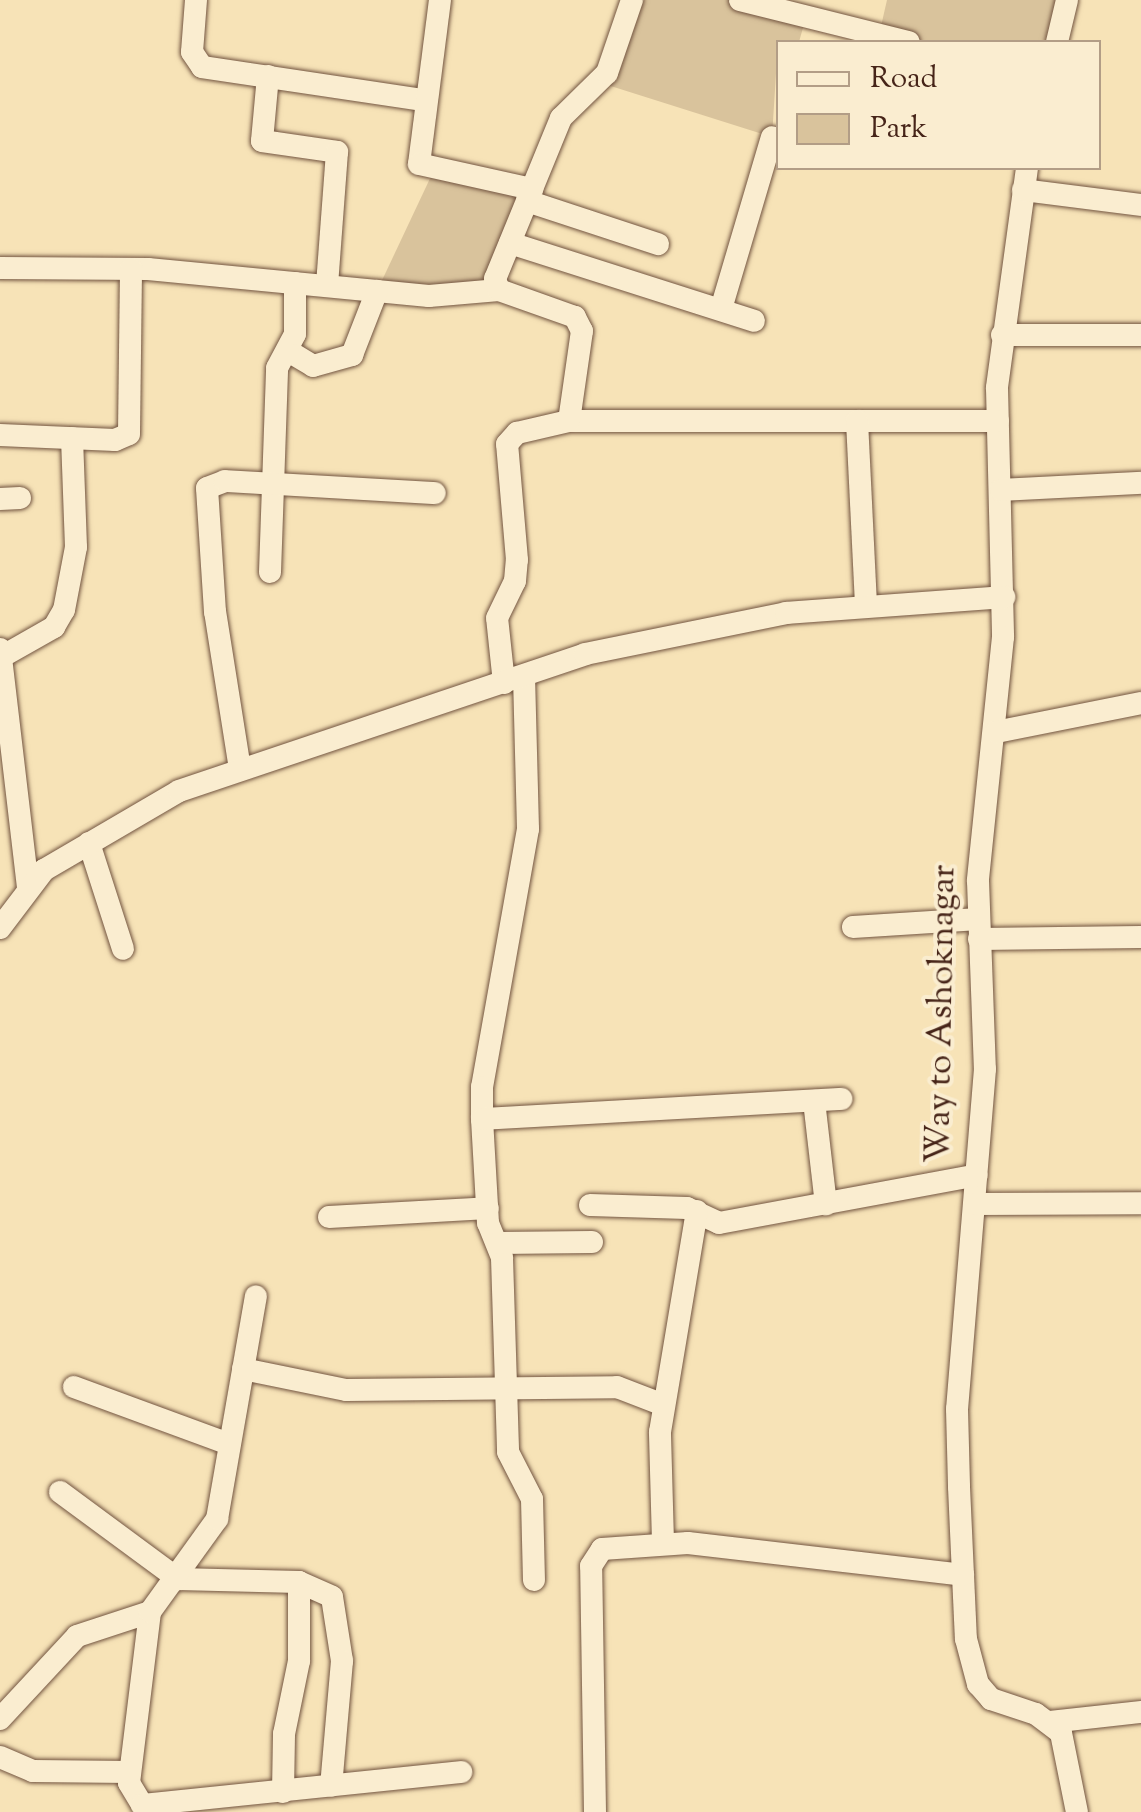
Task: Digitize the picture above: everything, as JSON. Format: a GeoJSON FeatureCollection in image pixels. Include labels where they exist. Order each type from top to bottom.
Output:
{"type":"FeatureCollection","features":[{"type":"Feature","properties":{"kind":"street"},"geometry":{"type":"LineString","coordinates":[[196,0],[194,60],[268,76],[424,100]]}},
{"type":"Feature","properties":{"kind":"street"},"geometry":{"type":"LineString","coordinates":[[440,0],[424,100],[419,164],[529,195],[658,244]]}},
{"type":"Feature","properties":{"kind":"street"},"geometry":{"type":"LineString","coordinates":[[498,290],[494,279],[561,118],[607,72],[632,0]]}},
{"type":"Feature","properties":{"kind":"street"},"geometry":{"type":"LineString","coordinates":[[740,0],[901,40]]}},
{"type":"Feature","properties":{"kind":"street"},"geometry":{"type":"LineString","coordinates":[[1057,40],[1067,0]]}},
{"type":"Feature","properties":{"kind":"street"},"geometry":{"type":"LineString","coordinates":[[268,76],[262,142],[338,152],[327,286]]}},
{"type":"Feature","properties":{"kind":"street"},"geometry":{"type":"LineString","coordinates":[[721,310],[772,138]]}},
{"type":"Feature","properties":{"kind":"street"},"geometry":{"type":"LineString","coordinates":[[1025,179],[1141,205]]}},
{"type":"Feature","properties":{"kind":"street","name":"Way to Ashoknagar"},"geometry":{"type":"LineString","coordinates":[[1025,179],[1002,335],[998,421],[1004,597],[996,732],[981,837],[979,929],[985,1069],[957,1408],[966,1640],[978,1684],[991,1699],[1050,1722]]}},
{"type":"Feature","properties":{"kind":"street"},"geometry":{"type":"LineString","coordinates":[[510,243],[754,321]]}},
{"type":"Feature","properties":{"kind":"street"},"geometry":{"type":"LineString","coordinates":[[0,277],[0,268],[131,269],[447,296],[498,290],[580,323],[569,421]]}},
{"type":"Feature","properties":{"kind":"street"},"geometry":{"type":"LineString","coordinates":[[0,435],[124,439],[132,428],[131,269]]}},
{"type":"Feature","properties":{"kind":"street"},"geometry":{"type":"LineString","coordinates":[[270,572],[276,368],[290,352],[295,283]]}},
{"type":"Feature","properties":{"kind":"street"},"geometry":{"type":"LineString","coordinates":[[290,352],[313,366],[352,354],[378,291]]}},
{"type":"Feature","properties":{"kind":"street"},"geometry":{"type":"LineString","coordinates":[[1002,335],[1141,335]]}},
{"type":"Feature","properties":{"kind":"street"},"geometry":{"type":"LineString","coordinates":[[534,1580],[532,1499],[510,1462],[498,1243],[488,1208],[482,1119],[482,1088],[528,829],[514,679],[497,618],[515,581],[517,560],[507,444],[516,433],[569,421],[998,421]]}},
{"type":"Feature","properties":{"kind":"street"},"geometry":{"type":"LineString","coordinates":[[857,421],[866,606]]}},
{"type":"Feature","properties":{"kind":"street"},"geometry":{"type":"LineString","coordinates":[[28,887],[1,653],[54,627],[64,610],[76,547],[72,438]]}},
{"type":"Feature","properties":{"kind":"street"},"geometry":{"type":"LineString","coordinates":[[240,769],[205,502],[215,482],[434,493]]}},
{"type":"Feature","properties":{"kind":"street"},"geometry":{"type":"LineString","coordinates":[[1001,490],[1141,483]]}},
{"type":"Feature","properties":{"kind":"street"},"geometry":{"type":"LineString","coordinates":[[0,928],[28,887],[89,843],[179,790],[240,769],[616,646],[786,614],[1004,597]]}},
{"type":"Feature","properties":{"kind":"street"},"geometry":{"type":"LineString","coordinates":[[996,732],[1141,703]]}},
{"type":"Feature","properties":{"kind":"street"},"geometry":{"type":"LineString","coordinates":[[89,843],[124,949]]}},
{"type":"Feature","properties":{"kind":"street"},"geometry":{"type":"LineString","coordinates":[[853,927],[1141,937]]}},
{"type":"Feature","properties":{"kind":"street"},"geometry":{"type":"LineString","coordinates":[[482,1119],[841,1099]]}},
{"type":"Feature","properties":{"kind":"street"},"geometry":{"type":"LineString","coordinates":[[814,1101],[826,1204]]}},
{"type":"Feature","properties":{"kind":"street"},"geometry":{"type":"LineString","coordinates":[[590,1205],[697,1211],[718,1223],[977,1175]]}},
{"type":"Feature","properties":{"kind":"street"},"geometry":{"type":"LineString","coordinates":[[975,1204],[1141,1203]]}},
{"type":"Feature","properties":{"kind":"street"},"geometry":{"type":"LineString","coordinates":[[330,1218],[488,1208]]}},
{"type":"Feature","properties":{"kind":"street"},"geometry":{"type":"LineString","coordinates":[[663,1542],[664,1405],[697,1211]]}},
{"type":"Feature","properties":{"kind":"street"},"geometry":{"type":"LineString","coordinates":[[498,1243],[592,1242]]}},
{"type":"Feature","properties":{"kind":"street"},"geometry":{"type":"LineString","coordinates":[[0,1719],[77,1636],[150,1612],[178,1579],[220,1510],[256,1296]]}},
{"type":"Feature","properties":{"kind":"street"},"geometry":{"type":"LineString","coordinates":[[243,1369],[346,1390],[617,1388],[664,1405]]}},
{"type":"Feature","properties":{"kind":"street"},"geometry":{"type":"LineString","coordinates":[[74,1387],[229,1444]]}},
{"type":"Feature","properties":{"kind":"street"},"geometry":{"type":"LineString","coordinates":[[60,1492],[178,1579],[299,1582],[323,1588],[339,1606],[342,1661],[331,1786]]}},
{"type":"Feature","properties":{"kind":"street"},"geometry":{"type":"LineString","coordinates":[[594,1812],[591,1566],[612,1545],[663,1542],[962,1575]]}},
{"type":"Feature","properties":{"kind":"street"},"geometry":{"type":"LineString","coordinates":[[283,1792],[284,1734],[299,1662],[299,1582]]}},
{"type":"Feature","properties":{"kind":"street"},"geometry":{"type":"LineString","coordinates":[[150,1612],[130,1772],[134,1800],[151,1807],[179,1808],[462,1772]]}},
{"type":"Feature","properties":{"kind":"street"},"geometry":{"type":"LineString","coordinates":[[1077,1812],[1068,1753],[1050,1722],[1141,1712]]}},
{"type":"Feature","properties":{"kind":"street"},"geometry":{"type":"LineString","coordinates":[[0,1757],[33,1772],[130,1772]]}},
{"type":"Feature","properties":{"kind":"green space"},"geometry":{"type":"Polygon","coordinates":[[[632,0],[740,0],[806,17],[800,40],[776,40],[772,137],[598,82],[632,0]]]}},
{"type":"Feature","properties":{"kind":"green space"},"geometry":{"type":"Polygon","coordinates":[[[887,0],[1067,0],[1057,40],[905,40],[879,35],[887,0]]]}},
{"type":"Feature","properties":{"kind":"green space"},"geometry":{"type":"Polygon","coordinates":[[[434,170],[532,189],[499,290],[377,291],[434,170]]]}}]}
